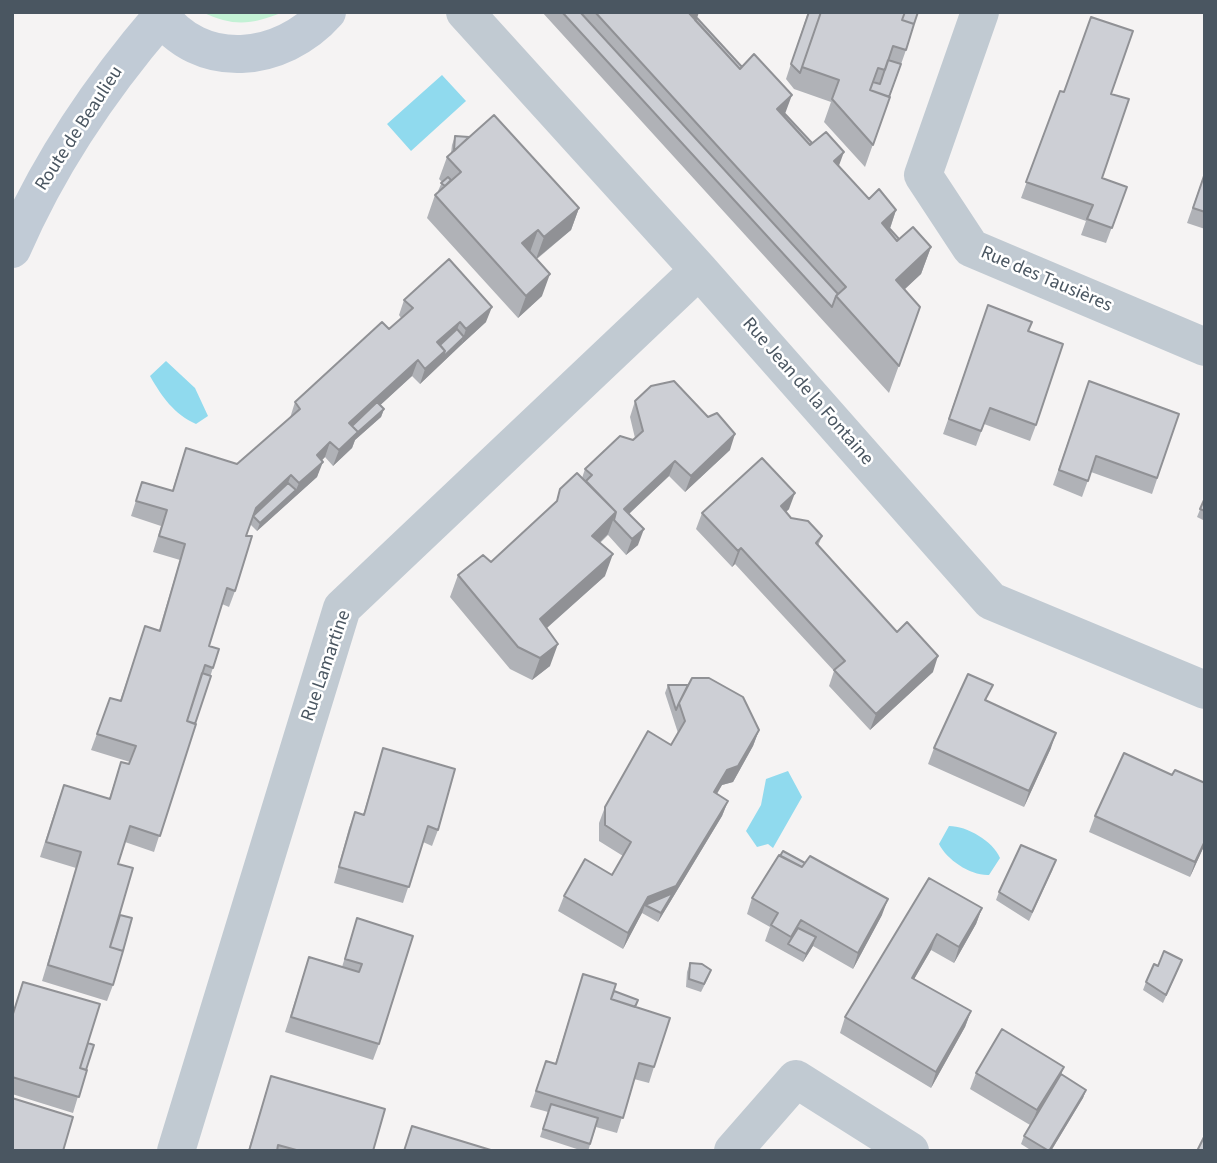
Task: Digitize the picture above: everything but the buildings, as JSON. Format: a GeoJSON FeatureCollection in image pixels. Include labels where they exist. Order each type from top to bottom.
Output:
{"type":"FeatureCollection","features":[{"type":"Feature","properties":{"kind":"street"},"geometry":{"type":"LineString","coordinates":[[159,15],[181,36],[207,49],[234,55],[262,53],[289,44],[312,29],[327,12]]}},
{"type":"Feature","properties":{"kind":"street","name":"Rue Jean de la Fontaine"},"geometry":{"type":"LineString","coordinates":[[466,12],[699,270],[991,601],[1205,690]]}},
{"type":"Feature","properties":{"kind":"street","name":"Rue des Tausières"},"geometry":{"type":"LineString","coordinates":[[980,12],[923,175],[971,248],[1205,348]]}},
{"type":"Feature","properties":{"kind":"street","name":"Route de Beaulieu"},"geometry":{"type":"LineString","coordinates":[[12,249],[44,182],[89,108],[159,15]]}},
{"type":"Feature","properties":{"kind":"street","name":"Rue Lamartine"},"geometry":{"type":"LineString","coordinates":[[176,1151],[342,608],[699,270]]}},
{"type":"Feature","properties":{"kind":"street"},"geometry":{"type":"LineString","coordinates":[[733,1151],[796,1079],[910,1151]]}},
{"type":"Feature","properties":{"kind":"green space"},"geometry":{"type":"Polygon","coordinates":[[[202,12],[283,12],[252,22],[233,22],[202,12]]]}},
{"type":"Feature","properties":{"kind":"water"},"geometry":{"type":"Polygon","coordinates":[[[442,75],[466,101],[411,151],[387,124],[442,75]]]}},
{"type":"Feature","properties":{"kind":"water"},"geometry":{"type":"Polygon","coordinates":[[[166,361],[195,388],[208,416],[196,424],[169,404],[150,376],[166,361]]]}},
{"type":"Feature","properties":{"kind":"water"},"geometry":{"type":"Polygon","coordinates":[[[788,771],[802,797],[773,848],[768,844],[757,847],[746,831],[761,805],[766,779],[788,771]]]}},
{"type":"Feature","properties":{"kind":"water"},"geometry":{"type":"Polygon","coordinates":[[[949,826],[979,836],[997,852],[1000,858],[989,875],[967,870],[943,850],[939,844],[949,826]]]}}]}
